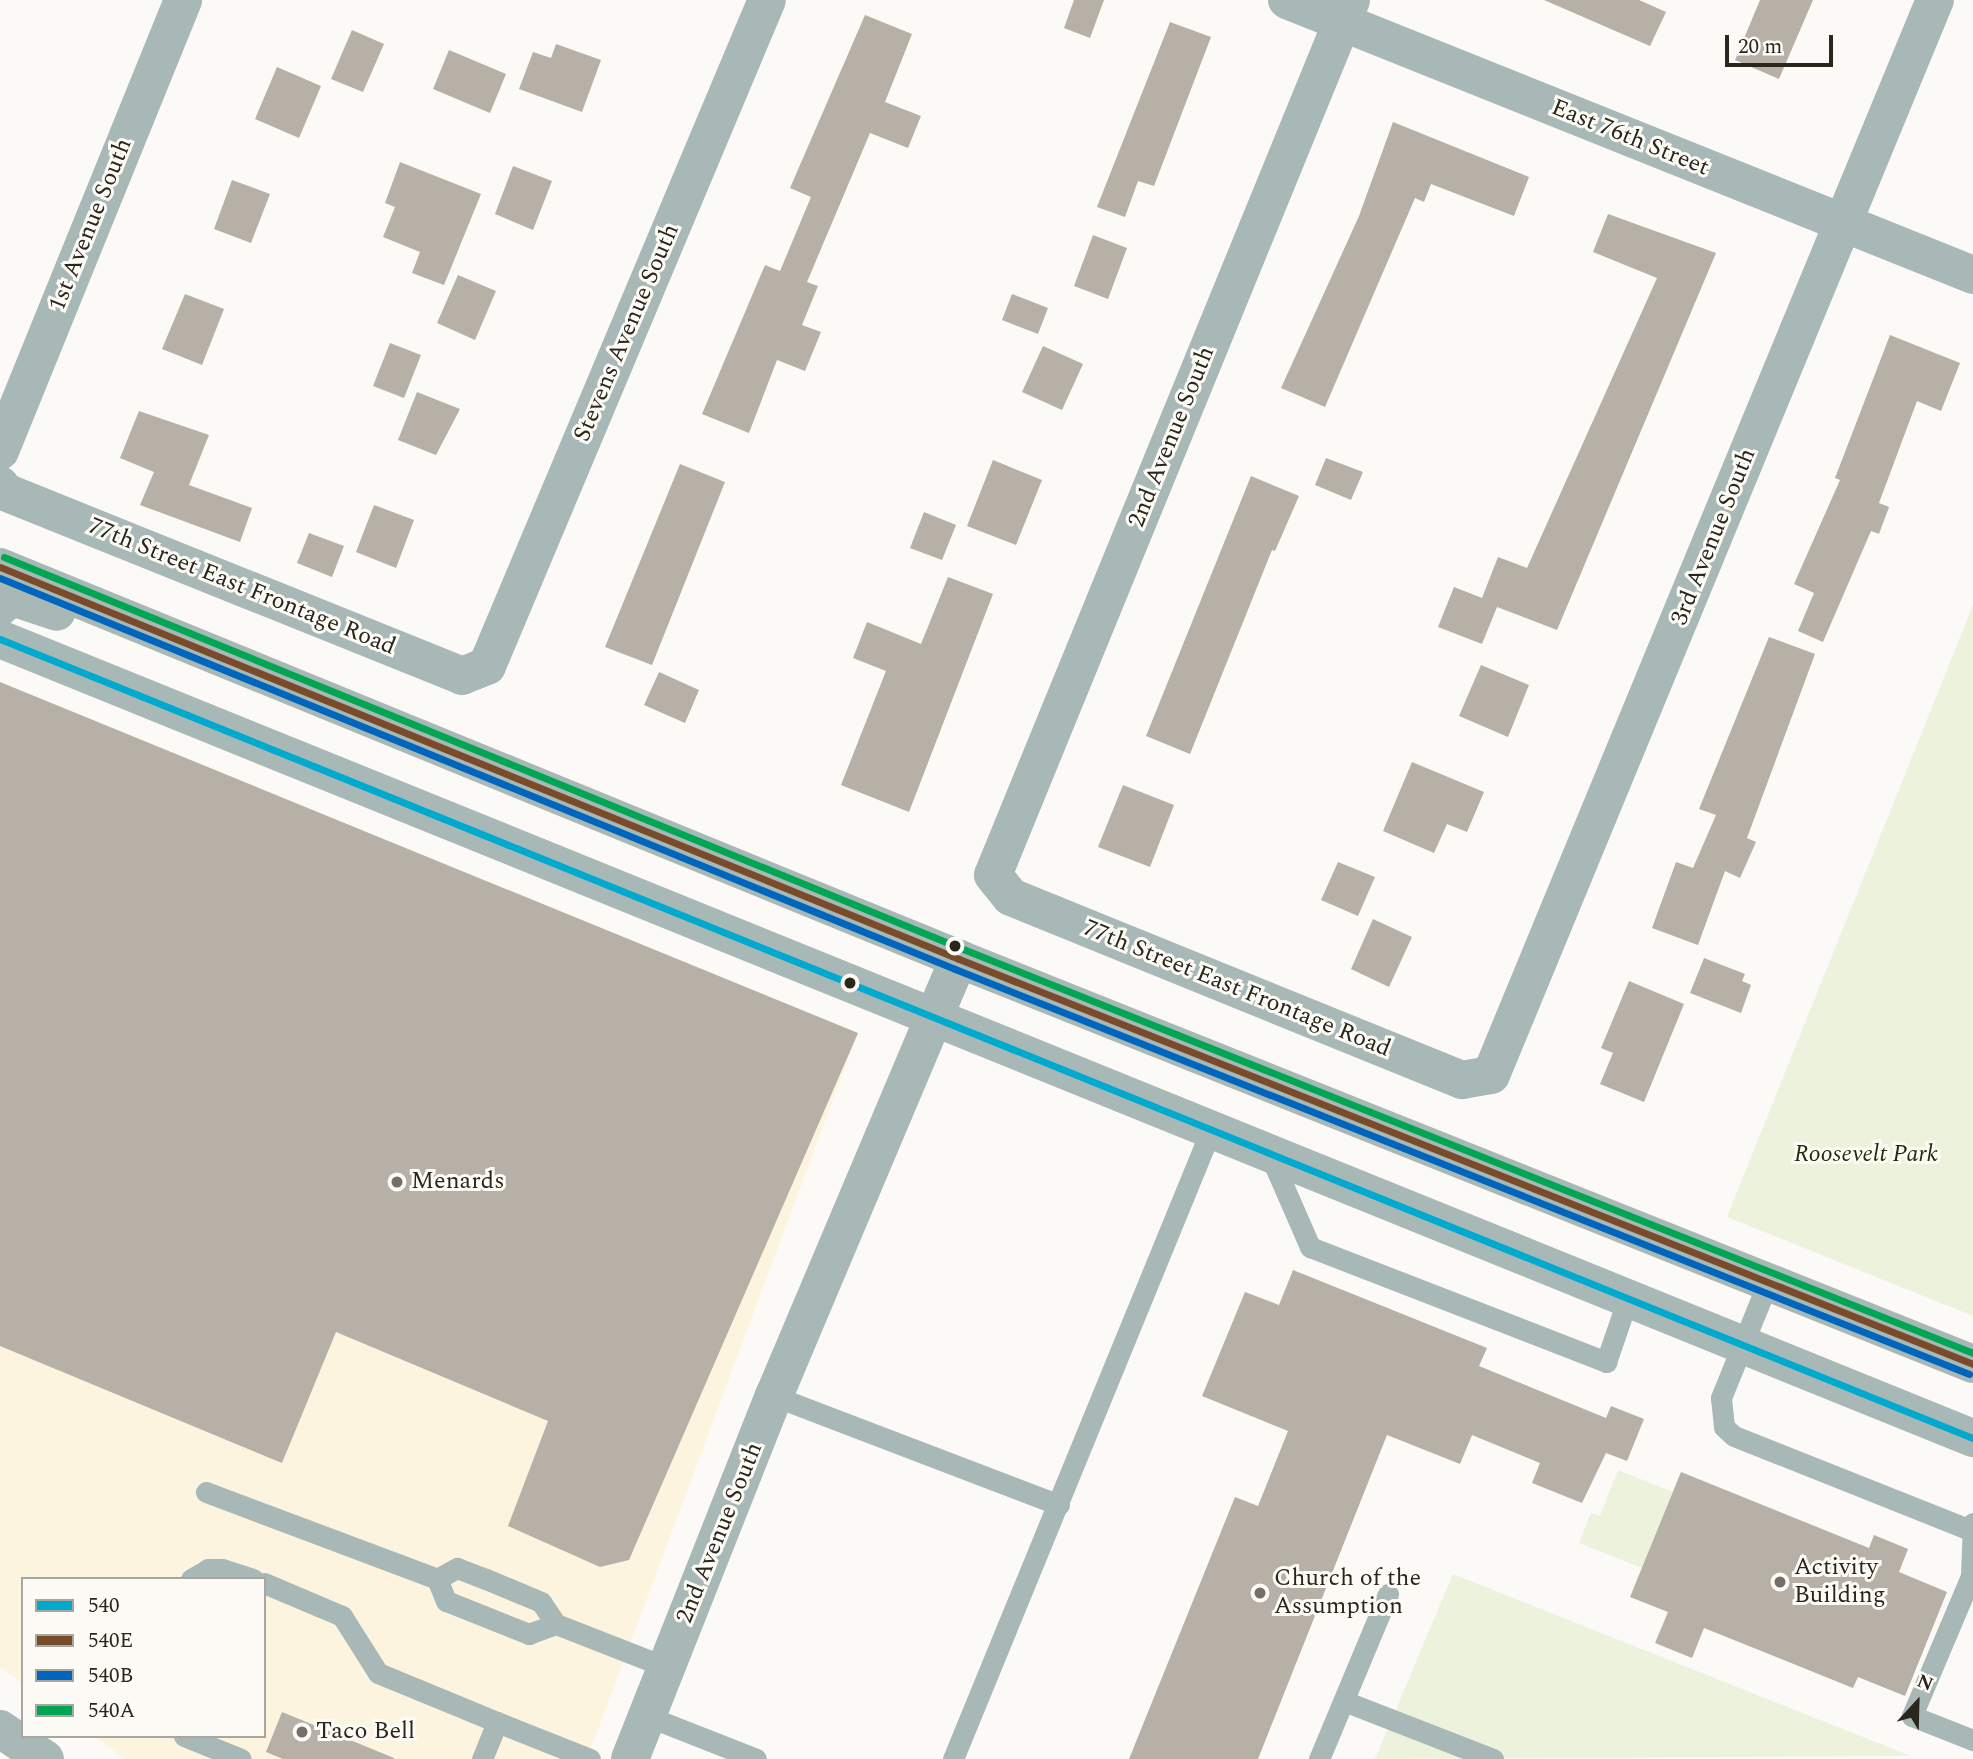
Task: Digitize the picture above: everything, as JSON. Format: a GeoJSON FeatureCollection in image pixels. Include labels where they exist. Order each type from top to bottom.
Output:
{"type":"FeatureCollection","features":[{"type":"Feature","properties":{"kind":"street","name":"1st Avenue South"},"geometry":{"type":"LineString","coordinates":[[0,451],[183,0]]}},
{"type":"Feature","properties":{"kind":"street","name":"Stevens Avenue South"},"geometry":{"type":"LineString","coordinates":[[487,666],[767,0]]}},
{"type":"Feature","properties":{"kind":"street","name":"East 76th Street"},"geometry":{"type":"LineString","coordinates":[[1287,0],[1346,11],[1843,225],[1973,275]]}},
{"type":"Feature","properties":{"kind":"street","name":"3rd Avenue South"},"geometry":{"type":"LineString","coordinates":[[1491,1074],[1935,0]]}},
{"type":"Feature","properties":{"kind":"street","name":"2nd Avenue South"},"geometry":{"type":"LineString","coordinates":[[993,875],[1346,11]]}},
{"type":"Feature","properties":{"kind":"street","name":"77th Street East Frontage Road"},"geometry":{"type":"LineString","coordinates":[[0,485],[5,492],[462,676],[487,666]]}},
{"type":"Feature","properties":{"kind":"street"},"geometry":{"type":"LineString","coordinates":[[0,567],[959,959],[1973,1364]]}},
{"type":"Feature","properties":{"kind":"street"},"geometry":{"type":"LineString","coordinates":[[0,607],[12,597],[33,602],[323,722],[408,734]]}},
{"type":"Feature","properties":{"kind":"street"},"geometry":{"type":"LineString","coordinates":[[0,639],[1973,1437]]}},
{"type":"Feature","properties":{"kind":"street","name":"77th Street East Frontage Road"},"geometry":{"type":"LineString","coordinates":[[993,875],[1011,897],[1233,989],[1462,1080],[1491,1074]]}},
{"type":"Feature","properties":{"kind":"street","name":"2nd Avenue South"},"geometry":{"type":"LineString","coordinates":[[630,1759],[774,1396],[959,959]]}},
{"type":"Feature","properties":{"kind":"street"},"geometry":{"type":"LineString","coordinates":[[0,1729],[45,1759]]}},
{"type":"Feature","properties":{"kind":"lane"},"geometry":{"type":"LineString","coordinates":[[953,1759],[1211,1130]]}},
{"type":"Feature","properties":{"kind":"lane"},"geometry":{"type":"LineString","coordinates":[[1269,1153],[1310,1247],[1606,1362],[1628,1298]]}},
{"type":"Feature","properties":{"kind":"lane"},"geometry":{"type":"LineString","coordinates":[[1768,1282],[1721,1398],[1724,1427],[1734,1436],[1923,1511],[1972,1526],[1970,1576],[1912,1716],[1973,1740]]}},
{"type":"Feature","properties":{"kind":"lane"},"geometry":{"type":"LineString","coordinates":[[774,1396],[1059,1505]]}},
{"type":"Feature","properties":{"kind":"lane"},"geometry":{"type":"LineString","coordinates":[[206,1492],[436,1579],[446,1601],[529,1634],[556,1624]]}},
{"type":"Feature","properties":{"kind":"lane"},"geometry":{"type":"LineString","coordinates":[[436,1579],[457,1568],[467,1571],[541,1602],[556,1624],[666,1667]]}},
{"type":"Feature","properties":{"kind":"lane"},"geometry":{"type":"LineString","coordinates":[[194,1577],[208,1569],[222,1569],[247,1577]]}},
{"type":"Feature","properties":{"kind":"lane"},"geometry":{"type":"LineString","coordinates":[[266,1584],[342,1616],[378,1673],[590,1759]]}},
{"type":"Feature","properties":{"kind":"lane"},"geometry":{"type":"LineString","coordinates":[[1319,1759],[1388,1594]]}},
{"type":"Feature","properties":{"kind":"lane"},"geometry":{"type":"LineString","coordinates":[[1344,1701],[1493,1759]]}},
{"type":"Feature","properties":{"kind":"lane"},"geometry":{"type":"LineString","coordinates":[[647,1716],[756,1759]]}},
{"type":"Feature","properties":{"kind":"lane"},"geometry":{"type":"LineString","coordinates":[[482,1759],[497,1722]]}},
{"type":"Feature","properties":{"kind":"lane"},"geometry":{"type":"LineString","coordinates":[[189,1738],[241,1759]]}},
{"type":"Feature","properties":{"kind":"shaded area","name":"Menards"},"geometry":{"type":"Polygon","coordinates":[[[0,682],[858,1033],[587,1759],[125,1759],[97,1738],[266,1738],[266,1577],[21,1577],[21,1683],[0,1667],[0,682]]]}},
{"type":"Feature","properties":{"kind":"green space","name":"Roosevelt Park"},"geometry":{"type":"Polygon","coordinates":[[[1973,605],[1973,1316],[1727,1217],[1973,605]]]}},
{"type":"Feature","properties":{"kind":"green space"},"geometry":{"type":"Polygon","coordinates":[[[1618,1470],[1673,1492],[1642,1568],[1579,1543],[1591,1513],[1600,1516],[1618,1470]]]}},
{"type":"Feature","properties":{"kind":"green space"},"geometry":{"type":"Polygon","coordinates":[[[1453,1574],[1911,1756],[1375,1759],[1453,1574]]]}},
{"type":"Feature","properties":{"kind":"building"},"geometry":{"type":"Polygon","coordinates":[[[1074,0],[1104,0],[1090,38],[1064,28],[1074,0]]]}},
{"type":"Feature","properties":{"kind":"building"},"geometry":{"type":"Polygon","coordinates":[[[1544,0],[1639,0],[1666,12],[1650,46],[1544,0]]]}},
{"type":"Feature","properties":{"kind":"building"},"geometry":{"type":"Polygon","coordinates":[[[1760,0],[1813,0],[1779,79],[1735,60],[1760,0]]]}},
{"type":"Feature","properties":{"kind":"building"},"geometry":{"type":"Polygon","coordinates":[[[865,15],[912,34],[885,102],[921,116],[908,148],[870,133],[807,282],[818,286],[802,325],[821,332],[805,371],[777,360],[749,433],[702,414],[765,265],[780,271],[811,197],[790,188],[865,15]]]}},
{"type":"Feature","properties":{"kind":"building"},"geometry":{"type":"Polygon","coordinates":[[[1170,22],[1211,37],[1154,186],[1138,181],[1125,217],[1097,207],[1170,22]]]}},
{"type":"Feature","properties":{"kind":"building"},"geometry":{"type":"Polygon","coordinates":[[[352,30],[384,44],[363,92],[331,79],[352,30]]]}},
{"type":"Feature","properties":{"kind":"building"},"geometry":{"type":"Polygon","coordinates":[[[556,44],[601,60],[582,112],[519,89],[533,52],[551,58],[556,44]]]}},
{"type":"Feature","properties":{"kind":"building"},"geometry":{"type":"Polygon","coordinates":[[[449,50],[506,74],[490,113],[433,89],[449,50]]]}},
{"type":"Feature","properties":{"kind":"building"},"geometry":{"type":"Polygon","coordinates":[[[277,67],[321,86],[299,138],[255,119],[277,67]]]}},
{"type":"Feature","properties":{"kind":"building"},"geometry":{"type":"Polygon","coordinates":[[[1393,122],[1529,177],[1514,216],[1431,184],[1424,202],[1415,198],[1325,407],[1281,388],[1359,216],[1393,122]]]}},
{"type":"Feature","properties":{"kind":"building"},"geometry":{"type":"Polygon","coordinates":[[[400,162],[481,194],[444,285],[412,273],[420,252],[383,237],[395,207],[385,203],[400,162]]]}},
{"type":"Feature","properties":{"kind":"building"},"geometry":{"type":"Polygon","coordinates":[[[513,166],[552,181],[533,230],[495,214],[513,166]]]}},
{"type":"Feature","properties":{"kind":"building"},"geometry":{"type":"Polygon","coordinates":[[[232,180],[270,194],[251,243],[214,229],[232,180]]]}},
{"type":"Feature","properties":{"kind":"building"},"geometry":{"type":"Polygon","coordinates":[[[1608,214],[1716,253],[1557,630],[1497,607],[1482,644],[1438,627],[1454,587],[1482,598],[1498,557],[1527,568],[1657,278],[1593,252],[1608,214]]]}},
{"type":"Feature","properties":{"kind":"building"},"geometry":{"type":"Polygon","coordinates":[[[1093,235],[1127,248],[1108,299],[1074,286],[1093,235]]]}},
{"type":"Feature","properties":{"kind":"building"},"geometry":{"type":"Polygon","coordinates":[[[458,275],[496,291],[475,340],[437,323],[458,275]]]}},
{"type":"Feature","properties":{"kind":"building"},"geometry":{"type":"Polygon","coordinates":[[[185,294],[224,309],[202,365],[162,349],[185,294]]]}},
{"type":"Feature","properties":{"kind":"building"},"geometry":{"type":"Polygon","coordinates":[[[1012,294],[1048,308],[1038,334],[1002,320],[1012,294]]]}},
{"type":"Feature","properties":{"kind":"building"},"geometry":{"type":"Polygon","coordinates":[[[1890,335],[1960,363],[1941,411],[1917,401],[1879,503],[1889,507],[1879,534],[1871,531],[1823,642],[1798,631],[1814,593],[1794,584],[1840,480],[1835,478],[1890,335]]]}},
{"type":"Feature","properties":{"kind":"building"},"geometry":{"type":"Polygon","coordinates":[[[390,343],[421,355],[404,398],[373,386],[390,343]]]}},
{"type":"Feature","properties":{"kind":"building"},"geometry":{"type":"Polygon","coordinates":[[[1043,346],[1083,364],[1062,410],[1022,392],[1043,346]]]}},
{"type":"Feature","properties":{"kind":"building"},"geometry":{"type":"Polygon","coordinates":[[[417,392],[460,409],[436,455],[398,440],[417,392]]]}},
{"type":"Feature","properties":{"kind":"building"},"geometry":{"type":"Polygon","coordinates":[[[139,411],[209,435],[189,485],[252,508],[240,542],[140,505],[154,472],[120,458],[139,411]]]}},
{"type":"Feature","properties":{"kind":"building"},"geometry":{"type":"Polygon","coordinates":[[[1326,458],[1363,472],[1351,500],[1315,485],[1326,458]]]}},
{"type":"Feature","properties":{"kind":"building"},"geometry":{"type":"Polygon","coordinates":[[[993,460],[1042,480],[1016,545],[967,526],[993,460]]]}},
{"type":"Feature","properties":{"kind":"building"},"geometry":{"type":"Polygon","coordinates":[[[680,464],[725,482],[652,665],[605,647],[680,464]]]}},
{"type":"Feature","properties":{"kind":"building"},"geometry":{"type":"Polygon","coordinates":[[[1251,476],[1299,496],[1275,551],[1272,550],[1190,754],[1146,736],[1251,476]]]}},
{"type":"Feature","properties":{"kind":"building"},"geometry":{"type":"Polygon","coordinates":[[[374,505],[414,520],[396,568],[356,552],[374,505]]]}},
{"type":"Feature","properties":{"kind":"building"},"geometry":{"type":"Polygon","coordinates":[[[924,512],[956,525],[942,560],[910,548],[924,512]]]}},
{"type":"Feature","properties":{"kind":"building"},"geometry":{"type":"Polygon","coordinates":[[[309,533],[344,546],[332,577],[297,563],[309,533]]]}},
{"type":"Feature","properties":{"kind":"building"},"geometry":{"type":"Polygon","coordinates":[[[948,577],[993,594],[909,812],[841,785],[886,671],[853,658],[867,622],[921,644],[948,577]]]}},
{"type":"Feature","properties":{"kind":"building"},"geometry":{"type":"Polygon","coordinates":[[[1769,637],[1815,654],[1747,838],[1756,842],[1740,878],[1725,871],[1698,945],[1652,928],[1676,862],[1693,868],[1716,815],[1699,809],[1769,637]]]}},
{"type":"Feature","properties":{"kind":"building"},"geometry":{"type":"Polygon","coordinates":[[[1481,665],[1529,685],[1508,737],[1459,716],[1481,665]]]}},
{"type":"Feature","properties":{"kind":"building"},"geometry":{"type":"Polygon","coordinates":[[[659,672],[699,690],[685,723],[644,705],[659,672]]]}},
{"type":"Feature","properties":{"kind":"building","name":"Menards"},"geometry":{"type":"Polygon","coordinates":[[[0,682],[858,1033],[629,1560],[600,1567],[508,1526],[548,1421],[336,1332],[282,1463],[0,1346],[0,682]]]}},
{"type":"Feature","properties":{"kind":"building"},"geometry":{"type":"Polygon","coordinates":[[[1412,762],[1484,792],[1467,832],[1447,824],[1434,853],[1383,831],[1412,762]]]}},
{"type":"Feature","properties":{"kind":"building"},"geometry":{"type":"Polygon","coordinates":[[[1123,785],[1174,805],[1150,867],[1098,847],[1123,785]]]}},
{"type":"Feature","properties":{"kind":"building"},"geometry":{"type":"Polygon","coordinates":[[[1338,862],[1375,877],[1358,916],[1321,900],[1338,862]]]}},
{"type":"Feature","properties":{"kind":"building"},"geometry":{"type":"Polygon","coordinates":[[[1373,919],[1412,937],[1389,987],[1351,969],[1373,919]]]}},
{"type":"Feature","properties":{"kind":"building"},"geometry":{"type":"Polygon","coordinates":[[[1704,958],[1745,974],[1742,981],[1751,985],[1741,1013],[1690,993],[1704,958]]]}},
{"type":"Feature","properties":{"kind":"building"},"geometry":{"type":"Polygon","coordinates":[[[1629,981],[1684,1004],[1644,1102],[1600,1084],[1613,1053],[1601,1048],[1629,981]]]}},
{"type":"Feature","properties":{"kind":"building","name":"Church of the Assumption"},"geometry":{"type":"Polygon","coordinates":[[[1293,1270],[1487,1348],[1479,1366],[1606,1418],[1611,1406],[1644,1419],[1627,1461],[1606,1453],[1582,1503],[1532,1483],[1540,1463],[1472,1435],[1460,1464],[1387,1435],[1258,1759],[1129,1759],[1235,1497],[1258,1506],[1288,1431],[1202,1396],[1245,1292],[1279,1305],[1293,1270]]]}},
{"type":"Feature","properties":{"kind":"building","name":"Activity Building"},"geometry":{"type":"Polygon","coordinates":[[[1681,1472],[1869,1548],[1874,1535],[1908,1549],[1899,1572],[1947,1592],[1905,1696],[1858,1677],[1853,1688],[1704,1628],[1692,1658],[1655,1643],[1668,1612],[1630,1597],[1681,1472]]]}},
{"type":"Feature","properties":{"kind":"building","name":"Taco Bell"},"geometry":{"type":"Polygon","coordinates":[[[282,1712],[394,1759],[283,1759],[266,1752],[282,1712]]]}},
{"type":"Feature","properties":{"kind":"transit line","name":"540A"},"geometry":{"type":"LineString","coordinates":[[4,557],[963,949],[1973,1353]]}},
{"type":"Feature","properties":{"kind":"transit line","name":"540E"},"geometry":{"type":"LineString","coordinates":[[0,567],[959,959],[1973,1364]]}},
{"type":"Feature","properties":{"kind":"transit line","name":"540B"},"geometry":{"type":"LineString","coordinates":[[0,578],[955,969],[1969,1374]]}},
{"type":"Feature","properties":{"kind":"transit line","name":"540"},"geometry":{"type":"LineString","coordinates":[[0,639],[1973,1438]]}},
{"type":"Feature","properties":{"kind":"place","name":"Menards"},"geometry":{"type":"Point","coordinates":[397,1182]}},
{"type":"Feature","properties":{"kind":"place","name":"Activity Building"},"geometry":{"type":"Point","coordinates":[1780,1582]}},
{"type":"Feature","properties":{"kind":"place","name":"Church of the Assumption"},"geometry":{"type":"Point","coordinates":[1260,1593]}},
{"type":"Feature","properties":{"kind":"place","name":"Taco Bell"},"geometry":{"type":"Point","coordinates":[302,1732]}}]}
